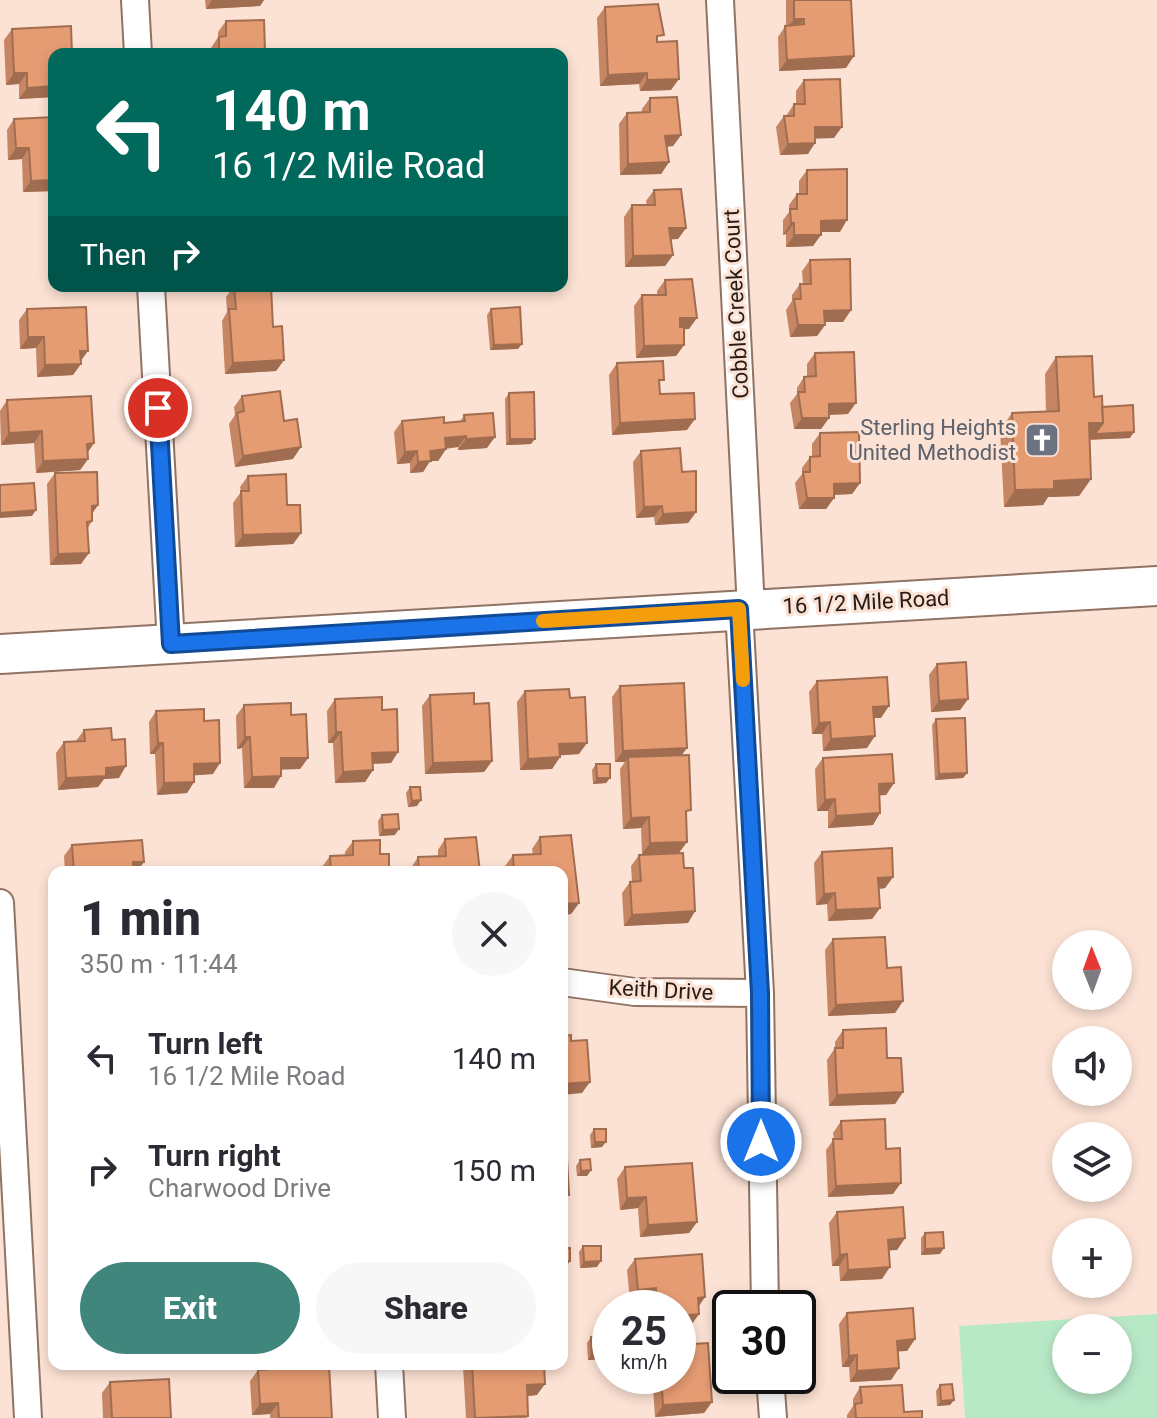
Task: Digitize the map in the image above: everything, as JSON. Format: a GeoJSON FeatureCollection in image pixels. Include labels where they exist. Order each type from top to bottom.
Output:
{"type":"FeatureCollection","features":[{"type":"Feature","properties":{"kind":"street"},"geometry":{"type":"LineString","coordinates":[[135,0],[138,48]]}},
{"type":"Feature","properties":{"kind":"street","name":"Cobble Creek Court"},"geometry":{"type":"LineString","coordinates":[[720,0],[760,993],[765,1290]]}},
{"type":"Feature","properties":{"kind":"street"},"geometry":{"type":"LineString","coordinates":[[151,292],[171,644]]}},
{"type":"Feature","properties":{"kind":"street","name":"16 1/2 Mile Road"},"geometry":{"type":"LineString","coordinates":[[0,654],[1157,586]]}},
{"type":"Feature","properties":{"kind":"street"},"geometry":{"type":"LineString","coordinates":[[0,903],[28,1418]]}},
{"type":"Feature","properties":{"kind":"street","name":"Keith Drive"},"geometry":{"type":"LineString","coordinates":[[568,983],[635,992],[760,993]]}},
{"type":"Feature","properties":{"kind":"street"},"geometry":{"type":"LineString","coordinates":[[389,1370],[392,1418]]}},
{"type":"Feature","properties":{"kind":"street"},"geometry":{"type":"LineString","coordinates":[[771,1394],[773,1418]]}},
{"type":"Feature","properties":{"kind":"green space"},"geometry":{"type":"Polygon","coordinates":[[[1157,1314],[1157,1418],[965,1418],[959,1326],[1052,1320],[1052,1394],[1132,1394],[1132,1316],[1157,1314]]]}},
{"type":"Feature","properties":{"kind":"building"},"geometry":{"type":"Polygon","coordinates":[[[794,0],[851,0],[854,56],[787,60],[785,26],[804,24],[804,19],[794,19],[794,0]]]}},
{"type":"Feature","properties":{"kind":"building"},"geometry":{"type":"Polygon","coordinates":[[[658,4],[664,35],[657,36],[657,42],[677,41],[679,79],[647,80],[647,73],[608,75],[605,7],[658,4]]]}},
{"type":"Feature","properties":{"kind":"building"},"geometry":{"type":"Polygon","coordinates":[[[264,20],[265,48],[219,48],[219,37],[226,36],[226,21],[264,20]]]}},
{"type":"Feature","properties":{"kind":"building"},"geometry":{"type":"Polygon","coordinates":[[[71,26],[72,48],[48,48],[48,86],[27,88],[27,73],[14,73],[12,29],[71,26]]]}},
{"type":"Feature","properties":{"kind":"building"},"geometry":{"type":"Polygon","coordinates":[[[840,79],[842,127],[815,127],[815,143],[788,144],[784,116],[794,116],[794,104],[805,104],[804,80],[840,79]]]}},
{"type":"Feature","properties":{"kind":"building"},"geometry":{"type":"Polygon","coordinates":[[[677,97],[681,135],[665,136],[669,162],[628,164],[627,113],[650,112],[650,98],[677,97]]]}},
{"type":"Feature","properties":{"kind":"building"},"geometry":{"type":"Polygon","coordinates":[[[48,117],[48,180],[31,181],[29,148],[16,148],[14,119],[48,117]]]}},
{"type":"Feature","properties":{"kind":"building"},"geometry":{"type":"Polygon","coordinates":[[[847,169],[847,220],[821,221],[821,235],[794,235],[790,209],[797,209],[797,194],[807,194],[807,170],[847,169]]]}},
{"type":"Feature","properties":{"kind":"building"},"geometry":{"type":"Polygon","coordinates":[[[681,189],[686,228],[669,228],[673,255],[633,256],[632,205],[655,205],[654,190],[681,189]]]}},
{"type":"Feature","properties":{"kind":"building"},"geometry":{"type":"Polygon","coordinates":[[[850,259],[851,310],[824,311],[825,325],[798,325],[794,299],[801,299],[800,284],[811,284],[810,260],[850,259]]]}},
{"type":"Feature","properties":{"kind":"building"},"geometry":{"type":"Polygon","coordinates":[[[692,279],[697,318],[680,318],[680,327],[684,327],[684,345],[644,346],[642,295],[666,295],[665,280],[692,279]]]}},
{"type":"Feature","properties":{"kind":"building"},"geometry":{"type":"Polygon","coordinates":[[[235,292],[271,292],[273,327],[282,326],[284,360],[233,363],[229,309],[236,309],[235,292]]]}},
{"type":"Feature","properties":{"kind":"building"},"geometry":{"type":"Polygon","coordinates":[[[86,307],[88,351],[80,351],[81,364],[45,365],[44,337],[28,337],[27,309],[86,307]]]}},
{"type":"Feature","properties":{"kind":"building"},"geometry":{"type":"Polygon","coordinates":[[[520,307],[522,344],[494,345],[491,309],[520,307]]]}},
{"type":"Feature","properties":{"kind":"building"},"geometry":{"type":"Polygon","coordinates":[[[854,352],[856,403],[829,404],[829,418],[802,418],[798,392],[805,392],[804,377],[816,376],[815,353],[854,352]]]}},
{"type":"Feature","properties":{"kind":"building","name":"Sterling Heights United Methodist"},"geometry":{"type":"Polygon","coordinates":[[[1092,356],[1094,397],[1102,396],[1103,423],[1089,423],[1091,479],[1054,481],[1054,489],[1015,490],[1012,413],[1059,411],[1056,357],[1092,356]]]}},
{"type":"Feature","properties":{"kind":"building"},"geometry":{"type":"Polygon","coordinates":[[[663,361],[664,380],[659,380],[660,394],[694,393],[695,419],[620,423],[617,363],[663,361]]]}},
{"type":"Feature","properties":{"kind":"building"},"geometry":{"type":"Polygon","coordinates":[[[280,391],[284,421],[297,419],[301,447],[243,456],[237,413],[244,411],[242,396],[280,391]]]}},
{"type":"Feature","properties":{"kind":"building"},"geometry":{"type":"Polygon","coordinates":[[[534,392],[535,439],[510,439],[509,393],[534,392]]]}},
{"type":"Feature","properties":{"kind":"building"},"geometry":{"type":"Polygon","coordinates":[[[91,396],[94,443],[87,444],[88,459],[43,461],[42,431],[9,433],[7,400],[91,396]]]}},
{"type":"Feature","properties":{"kind":"building"},"geometry":{"type":"Polygon","coordinates":[[[1133,405],[1134,432],[1095,434],[1103,423],[1102,407],[1133,405]]]}},
{"type":"Feature","properties":{"kind":"building"},"geometry":{"type":"Polygon","coordinates":[[[493,413],[495,437],[445,438],[446,449],[430,451],[431,461],[418,462],[417,451],[405,452],[402,421],[444,417],[444,423],[465,421],[464,415],[493,413]]]}},
{"type":"Feature","properties":{"kind":"building"},"geometry":{"type":"Polygon","coordinates":[[[859,432],[860,483],[834,484],[834,498],[807,498],[803,472],[810,472],[810,457],[820,456],[820,433],[859,432]]]}},
{"type":"Feature","properties":{"kind":"building"},"geometry":{"type":"Polygon","coordinates":[[[680,448],[682,472],[696,471],[696,512],[663,514],[662,506],[644,507],[641,451],[680,448]]]}},
{"type":"Feature","properties":{"kind":"building"},"geometry":{"type":"Polygon","coordinates":[[[97,472],[98,505],[92,506],[92,521],[87,522],[89,553],[58,554],[55,473],[97,472]]]}},
{"type":"Feature","properties":{"kind":"building"},"geometry":{"type":"Polygon","coordinates":[[[286,474],[287,505],[300,505],[301,533],[243,535],[241,491],[249,491],[248,476],[286,474]]]}},
{"type":"Feature","properties":{"kind":"building"},"geometry":{"type":"Polygon","coordinates":[[[34,483],[36,510],[0,513],[0,485],[34,483]]]}},
{"type":"Feature","properties":{"kind":"building"},"geometry":{"type":"Polygon","coordinates":[[[966,662],[968,699],[939,701],[937,664],[966,662]]]}},
{"type":"Feature","properties":{"kind":"building"},"geometry":{"type":"Polygon","coordinates":[[[887,677],[889,706],[873,707],[875,736],[831,739],[830,722],[819,723],[817,681],[887,677]]]}},
{"type":"Feature","properties":{"kind":"building"},"geometry":{"type":"Polygon","coordinates":[[[684,683],[687,748],[623,751],[620,686],[684,683]]]}},
{"type":"Feature","properties":{"kind":"building"},"geometry":{"type":"Polygon","coordinates":[[[569,689],[570,698],[585,697],[587,743],[559,744],[560,757],[528,759],[525,691],[569,689]]]}},
{"type":"Feature","properties":{"kind":"building"},"geometry":{"type":"Polygon","coordinates":[[[474,693],[474,704],[489,703],[492,761],[433,763],[430,695],[474,693]]]}},
{"type":"Feature","properties":{"kind":"building"},"geometry":{"type":"Polygon","coordinates":[[[382,697],[382,710],[397,709],[398,752],[372,753],[373,770],[343,772],[341,732],[336,732],[335,699],[382,697]]]}},
{"type":"Feature","properties":{"kind":"building"},"geometry":{"type":"Polygon","coordinates":[[[291,703],[291,715],[306,714],[308,758],[281,758],[281,776],[252,777],[250,737],[245,737],[244,705],[291,703]]]}},
{"type":"Feature","properties":{"kind":"building"},"geometry":{"type":"Polygon","coordinates":[[[204,709],[204,721],[219,720],[220,763],[194,764],[194,782],[164,783],[163,743],[158,743],[156,711],[204,709]]]}},
{"type":"Feature","properties":{"kind":"building"},"geometry":{"type":"Polygon","coordinates":[[[965,718],[967,773],[939,774],[936,719],[965,718]]]}},
{"type":"Feature","properties":{"kind":"building"},"geometry":{"type":"Polygon","coordinates":[[[111,728],[112,740],[125,739],[126,766],[106,768],[106,776],[66,778],[64,742],[85,741],[84,730],[111,728]]]}},
{"type":"Feature","properties":{"kind":"building"},"geometry":{"type":"Polygon","coordinates":[[[892,754],[894,783],[879,784],[880,813],[836,816],[835,799],[825,800],[823,758],[892,754]]]}},
{"type":"Feature","properties":{"kind":"building"},"geometry":{"type":"Polygon","coordinates":[[[689,755],[691,810],[686,811],[687,842],[650,843],[649,817],[631,818],[628,757],[689,755]]]}},
{"type":"Feature","properties":{"kind":"building"},"geometry":{"type":"Polygon","coordinates":[[[596,764],[610,764],[610,778],[597,778],[596,764]]]}},
{"type":"Feature","properties":{"kind":"building"},"geometry":{"type":"Polygon","coordinates":[[[410,787],[420,787],[421,800],[412,801],[410,787]]]}},
{"type":"Feature","properties":{"kind":"building"},"geometry":{"type":"Polygon","coordinates":[[[398,814],[399,829],[383,830],[382,815],[398,814]]]}},
{"type":"Feature","properties":{"kind":"building"},"geometry":{"type":"Polygon","coordinates":[[[571,835],[579,903],[568,904],[568,866],[514,866],[513,855],[541,854],[540,837],[571,835]]]}},
{"type":"Feature","properties":{"kind":"building"},"geometry":{"type":"Polygon","coordinates":[[[476,837],[479,866],[419,866],[418,857],[446,856],[445,839],[476,837]]]}},
{"type":"Feature","properties":{"kind":"building"},"geometry":{"type":"Polygon","coordinates":[[[142,840],[144,862],[133,862],[133,866],[74,866],[72,845],[142,840]]]}},
{"type":"Feature","properties":{"kind":"building"},"geometry":{"type":"Polygon","coordinates":[[[380,840],[380,854],[389,854],[389,866],[331,866],[330,856],[353,855],[353,841],[380,840]]]}},
{"type":"Feature","properties":{"kind":"building"},"geometry":{"type":"Polygon","coordinates":[[[892,848],[893,877],[878,878],[880,908],[836,910],[835,893],[824,894],[822,852],[892,848]]]}},
{"type":"Feature","properties":{"kind":"building"},"geometry":{"type":"Polygon","coordinates":[[[683,853],[684,868],[693,868],[695,911],[632,915],[630,882],[641,881],[639,855],[683,853]]]}},
{"type":"Feature","properties":{"kind":"building"},"geometry":{"type":"Polygon","coordinates":[[[885,937],[887,968],[901,967],[903,1001],[836,1005],[833,939],[885,937]]]}},
{"type":"Feature","properties":{"kind":"building"},"geometry":{"type":"Polygon","coordinates":[[[886,1028],[887,1058],[901,1058],[903,1092],[837,1095],[835,1048],[843,1048],[843,1030],[886,1028]]]}},
{"type":"Feature","properties":{"kind":"building"},"geometry":{"type":"Polygon","coordinates":[[[568,1035],[571,1035],[571,1041],[587,1040],[590,1082],[568,1084],[568,1035]]]}},
{"type":"Feature","properties":{"kind":"building"},"geometry":{"type":"Polygon","coordinates":[[[885,1119],[886,1149],[900,1148],[901,1183],[836,1186],[833,1139],[842,1139],[841,1121],[885,1119]]]}},
{"type":"Feature","properties":{"kind":"building"},"geometry":{"type":"Polygon","coordinates":[[[594,1129],[606,1129],[606,1142],[595,1142],[594,1129]]]}},
{"type":"Feature","properties":{"kind":"building"},"geometry":{"type":"Polygon","coordinates":[[[590,1159],[591,1170],[581,1171],[580,1160],[590,1159]]]}},
{"type":"Feature","properties":{"kind":"building"},"geometry":{"type":"Polygon","coordinates":[[[692,1163],[697,1222],[648,1225],[646,1197],[627,1198],[625,1167],[692,1163]]]}},
{"type":"Feature","properties":{"kind":"building"},"geometry":{"type":"Polygon","coordinates":[[[903,1207],[905,1238],[888,1240],[890,1267],[848,1270],[847,1254],[840,1255],[837,1212],[903,1207]]]}},
{"type":"Feature","properties":{"kind":"building"},"geometry":{"type":"Polygon","coordinates":[[[943,1232],[944,1248],[925,1249],[925,1233],[943,1232]]]}},
{"type":"Feature","properties":{"kind":"building"},"geometry":{"type":"Polygon","coordinates":[[[583,1246],[601,1246],[601,1261],[584,1262],[583,1246]]]}},
{"type":"Feature","properties":{"kind":"building"},"geometry":{"type":"Polygon","coordinates":[[[702,1254],[705,1297],[698,1298],[699,1314],[696,1314],[696,1290],[638,1290],[635,1259],[702,1254]]]}},
{"type":"Feature","properties":{"kind":"building"},"geometry":{"type":"Polygon","coordinates":[[[913,1308],[915,1339],[897,1341],[899,1368],[857,1371],[857,1355],[849,1356],[847,1313],[913,1308]]]}},
{"type":"Feature","properties":{"kind":"building"},"geometry":{"type":"Polygon","coordinates":[[[708,1343],[712,1402],[663,1405],[662,1394],[696,1394],[696,1344],[708,1343]]]}},
{"type":"Feature","properties":{"kind":"building"},"geometry":{"type":"Polygon","coordinates":[[[258,1370],[329,1370],[332,1418],[279,1418],[278,1403],[260,1404],[258,1370]]]}},
{"type":"Feature","properties":{"kind":"building"},"geometry":{"type":"Polygon","coordinates":[[[472,1370],[544,1370],[545,1384],[527,1385],[528,1416],[475,1418],[472,1370]]]}},
{"type":"Feature","properties":{"kind":"building"},"geometry":{"type":"Polygon","coordinates":[[[169,1379],[171,1418],[112,1418],[110,1382],[169,1379]]]}},
{"type":"Feature","properties":{"kind":"building"},"geometry":{"type":"Polygon","coordinates":[[[952,1384],[954,1400],[941,1401],[940,1385],[952,1384]]]}},
{"type":"Feature","properties":{"kind":"building"},"geometry":{"type":"Polygon","coordinates":[[[902,1385],[904,1412],[922,1411],[922,1418],[856,1418],[855,1404],[862,1403],[860,1387],[902,1385]]]}},
{"type":"Feature","properties":{"kind":"slow traffic"},"geometry":{"type":"LineString","coordinates":[[543,621],[739,609],[743,680]]}},
{"type":"Feature","properties":{"kind":"place","name":"Sterling Heights United Methodist"},"geometry":{"type":"Point","coordinates":[1042,440]}},
{"type":"Feature","properties":{"kind":"route"},"geometry":{"type":"LineString","coordinates":[[158,408],[171,644],[739,609],[760,993],[761,1142]]}}]}
